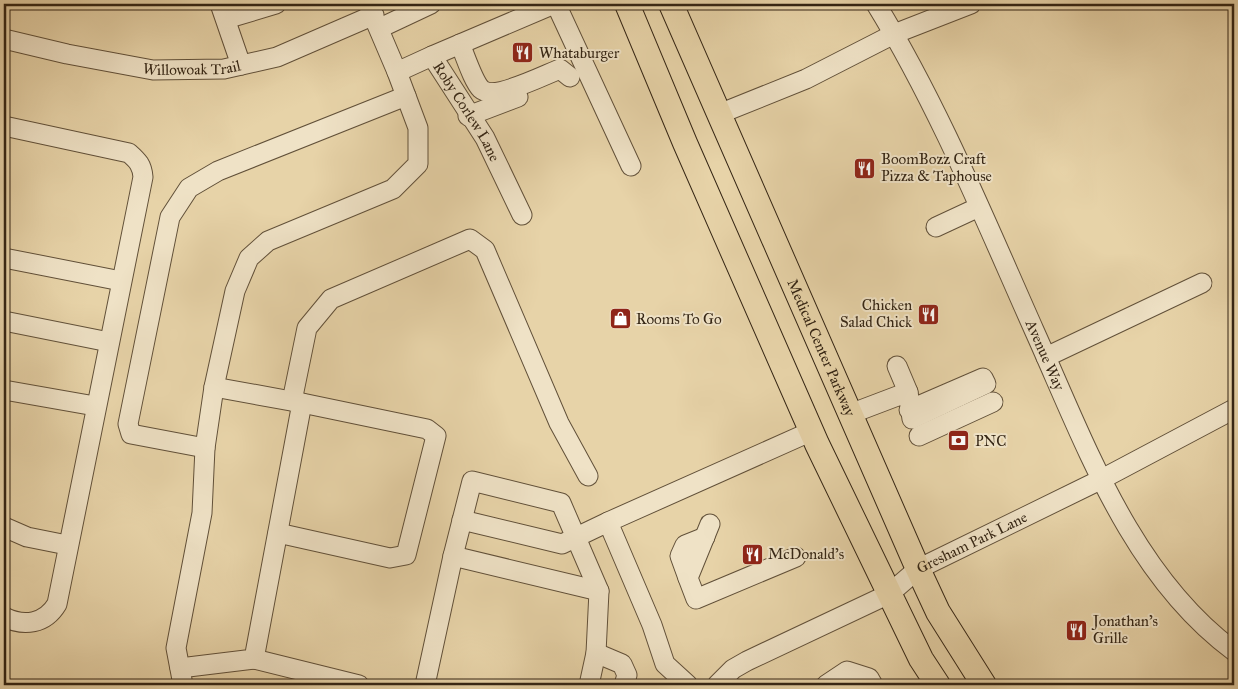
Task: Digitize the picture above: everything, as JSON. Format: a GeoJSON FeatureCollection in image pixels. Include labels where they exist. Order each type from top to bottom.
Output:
{"type":"FeatureCollection","features":[{"type":"Feature","properties":{"kind":"main road"},"geometry":{"type":"LineString","coordinates":[[627,4],[685,143],[812,431],[888,594],[921,659],[938,685]]}},
{"type":"Feature","properties":{"kind":"main road","name":"Medical Center Parkway"},"geometry":{"type":"LineString","coordinates":[[671,4],[918,569],[938,612],[984,685]]}},
{"type":"Feature","properties":{"kind":"street"},"geometry":{"type":"LineString","coordinates":[[241,65],[223,12],[276,4]]}},
{"type":"Feature","properties":{"kind":"street","name":"Willowoak Trail"},"geometry":{"type":"LineString","coordinates":[[4,39],[67,54],[153,70],[224,69],[278,57],[374,15],[431,4]]}},
{"type":"Feature","properties":{"kind":"street"},"geometry":{"type":"LineString","coordinates":[[432,56],[555,4],[578,74],[631,166]]}},
{"type":"Feature","properties":{"kind":"street","name":"Avenue Way"},"geometry":{"type":"LineString","coordinates":[[876,4],[948,134],[1102,479],[1145,556],[1209,632],[1234,651]]}},
{"type":"Feature","properties":{"kind":"street"},"geometry":{"type":"LineString","coordinates":[[719,114],[806,78],[894,34],[971,4]]}},
{"type":"Feature","properties":{"kind":"street"},"geometry":{"type":"LineString","coordinates":[[359,685],[254,659],[181,677],[176,648],[202,514],[204,448],[214,387],[235,291],[249,258],[268,241],[393,189],[418,164],[418,128],[374,15]]}},
{"type":"Feature","properties":{"kind":"street"},"geometry":{"type":"LineString","coordinates":[[460,44],[480,88],[487,93],[498,93],[560,69],[578,74]]}},
{"type":"Feature","properties":{"kind":"street","name":"Roby Corlew Lane"},"geometry":{"type":"LineString","coordinates":[[397,72],[432,56],[468,116],[485,138],[522,215]]}},
{"type":"Feature","properties":{"kind":"street"},"geometry":{"type":"LineString","coordinates":[[468,116],[578,74]]}},
{"type":"Feature","properties":{"kind":"street"},"geometry":{"type":"LineString","coordinates":[[204,448],[131,434],[128,424],[170,217],[190,188],[218,171],[406,96]]}},
{"type":"Feature","properties":{"kind":"street"},"geometry":{"type":"LineString","coordinates":[[4,126],[129,153],[138,160],[142,168],[143,177],[67,544],[57,604],[51,613],[34,622],[21,623],[4,617]]}},
{"type":"Feature","properties":{"kind":"street"},"geometry":{"type":"LineString","coordinates":[[936,228],[979,207]]}},
{"type":"Feature","properties":{"kind":"street"},"geometry":{"type":"LineString","coordinates":[[254,659],[278,532],[307,328],[331,299],[470,239],[485,250],[559,423],[588,476]]}},
{"type":"Feature","properties":{"kind":"street"},"geometry":{"type":"LineString","coordinates":[[4,258],[121,281]]}},
{"type":"Feature","properties":{"kind":"street"},"geometry":{"type":"LineString","coordinates":[[1046,357],[1202,283]]}},
{"type":"Feature","properties":{"kind":"street"},"geometry":{"type":"LineString","coordinates":[[4,321],[109,342]]}},
{"type":"Feature","properties":{"kind":"street"},"geometry":{"type":"LineString","coordinates":[[897,366],[908,392],[914,423],[990,394]]}},
{"type":"Feature","properties":{"kind":"street"},"geometry":{"type":"LineString","coordinates":[[214,387],[427,428],[436,436],[406,556],[390,558],[278,532]]}},
{"type":"Feature","properties":{"kind":"street"},"geometry":{"type":"LineString","coordinates":[[4,390],[96,406]]}},
{"type":"Feature","properties":{"kind":"street"},"geometry":{"type":"LineString","coordinates":[[850,414],[908,392]]}},
{"type":"Feature","properties":{"kind":"street","name":"Gresham Park Lane"},"geometry":{"type":"LineString","coordinates":[[717,685],[733,669],[747,661],[888,594],[918,569],[1102,479],[1234,409]]}},
{"type":"Feature","properties":{"kind":"street"},"geometry":{"type":"LineString","coordinates":[[462,520],[562,544],[812,431]]}},
{"type":"Feature","properties":{"kind":"street"},"geometry":{"type":"LineString","coordinates":[[425,685],[453,556],[472,482],[560,503],[599,591],[596,653],[589,685]]}},
{"type":"Feature","properties":{"kind":"street"},"geometry":{"type":"LineString","coordinates":[[608,522],[652,625],[658,650],[665,664],[688,685]]}},
{"type":"Feature","properties":{"kind":"street"},"geometry":{"type":"LineString","coordinates":[[4,527],[27,537],[67,544]]}},
{"type":"Feature","properties":{"kind":"street"},"geometry":{"type":"LineString","coordinates":[[708,531],[688,578],[696,599],[796,557]]}},
{"type":"Feature","properties":{"kind":"street"},"geometry":{"type":"LineString","coordinates":[[453,556],[599,591]]}},
{"type":"Feature","properties":{"kind":"street"},"geometry":{"type":"LineString","coordinates":[[596,653],[622,664],[627,675],[624,685]]}},
{"type":"Feature","properties":{"kind":"street"},"geometry":{"type":"LineString","coordinates":[[826,685],[847,671],[868,678],[873,685]]}},
{"type":"Feature","properties":{"kind":"place","name":"Whataburger"},"geometry":{"type":"Point","coordinates":[523,53]}},
{"type":"Feature","properties":{"kind":"place","name":"BoomBozz Craft Pizza & Taphouse"},"geometry":{"type":"Point","coordinates":[865,168]}},
{"type":"Feature","properties":{"kind":"place","name":"Chicken Salad Chick"},"geometry":{"type":"Point","coordinates":[928,314]}},
{"type":"Feature","properties":{"kind":"place","name":"Rooms To Go"},"geometry":{"type":"Point","coordinates":[620,319]}},
{"type":"Feature","properties":{"kind":"place","name":"PNC"},"geometry":{"type":"Point","coordinates":[959,441]}},
{"type":"Feature","properties":{"kind":"place","name":"McDonald's"},"geometry":{"type":"Point","coordinates":[752,554]}},
{"type":"Feature","properties":{"kind":"place","name":"Jonathan’s Grille"},"geometry":{"type":"Point","coordinates":[1077,630]}}]}
